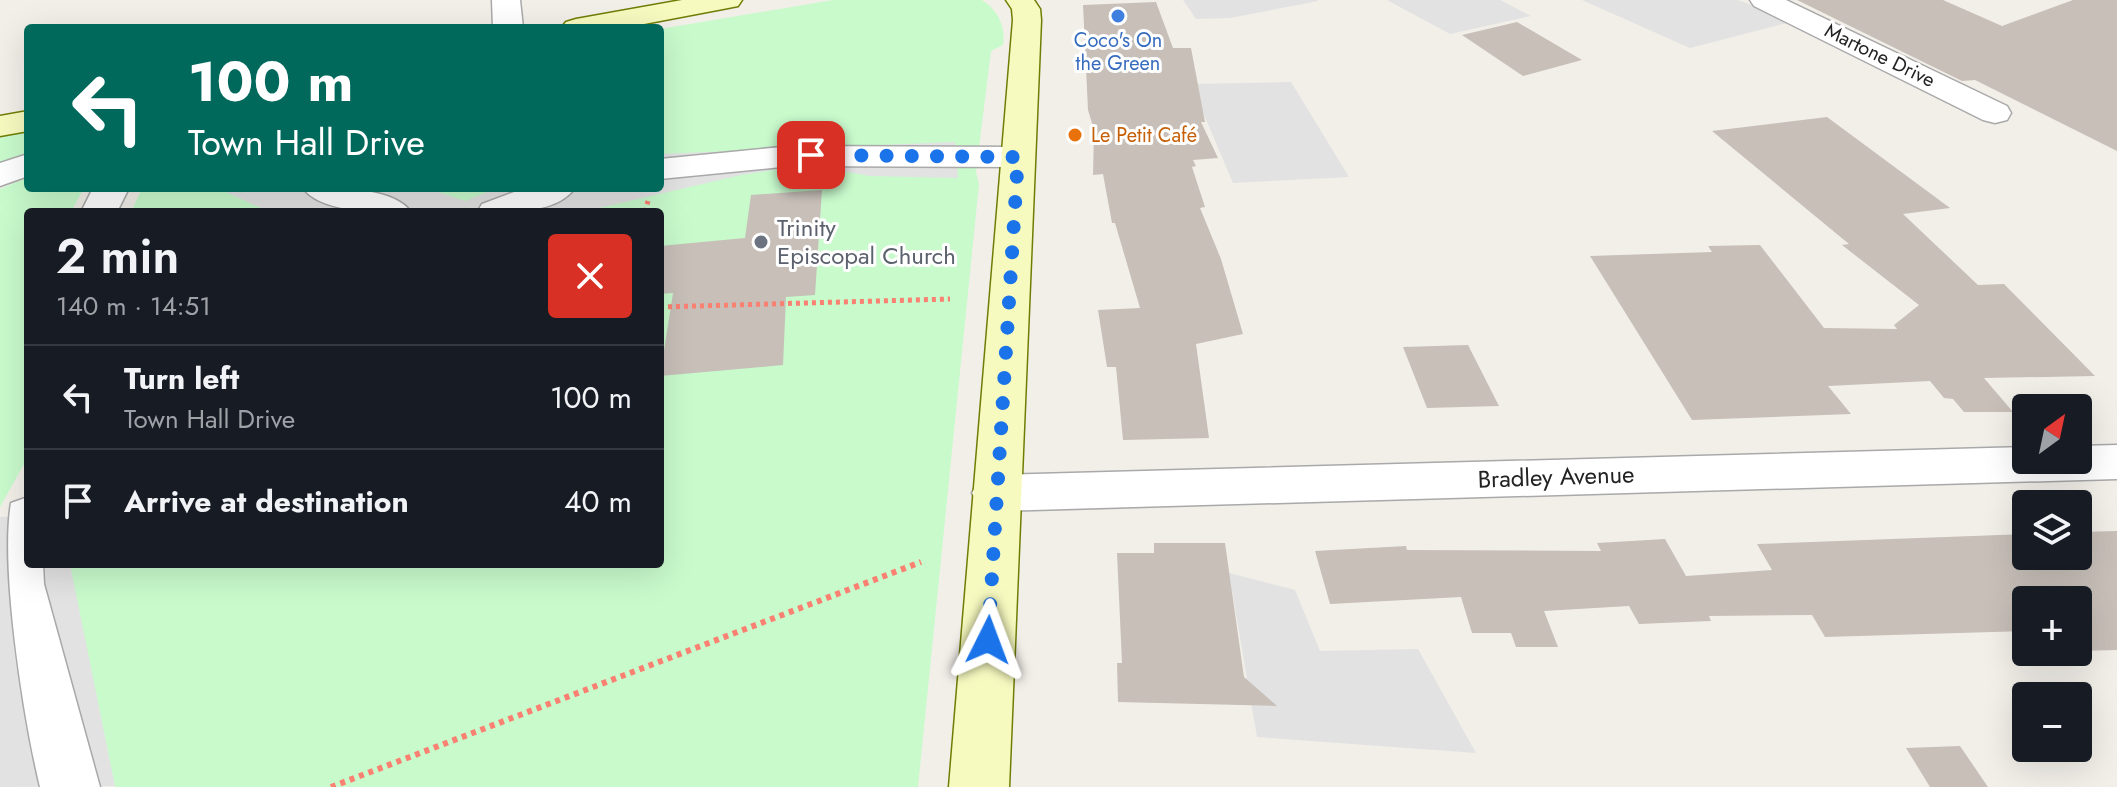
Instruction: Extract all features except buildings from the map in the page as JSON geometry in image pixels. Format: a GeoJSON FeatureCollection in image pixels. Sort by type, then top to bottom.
{"type":"FeatureCollection","features":[{"type":"Feature","properties":{"kind":"street"},"geometry":{"type":"LineString","coordinates":[[506,0],[508,24]]}},
{"type":"Feature","properties":{"kind":"street"},"geometry":{"type":"LineString","coordinates":[[598,24],[728,0]]}},
{"type":"Feature","properties":{"kind":"street"},"geometry":{"type":"LineString","coordinates":[[979,787],[1027,20],[1026,9],[1020,0]]}},
{"type":"Feature","properties":{"kind":"street","name":"Martone Drive"},"geometry":{"type":"LineString","coordinates":[[1764,0],[1995,113]]}},
{"type":"Feature","properties":{"kind":"street"},"geometry":{"type":"LineString","coordinates":[[0,126],[24,122]]}},
{"type":"Feature","properties":{"kind":"street"},"geometry":{"type":"LineString","coordinates":[[664,169],[791,156],[1018,157]]}},
{"type":"Feature","properties":{"kind":"street"},"geometry":{"type":"LineString","coordinates":[[0,175],[24,166]]}},
{"type":"Feature","properties":{"kind":"street"},"geometry":{"type":"LineString","coordinates":[[333,192],[381,208]]}},
{"type":"Feature","properties":{"kind":"street"},"geometry":{"type":"LineString","coordinates":[[505,208],[547,192]]}},
{"type":"Feature","properties":{"kind":"street","name":"Bradley Avenue"},"geometry":{"type":"LineString","coordinates":[[996,493],[2117,462]]}},
{"type":"Feature","properties":{"kind":"street"},"geometry":{"type":"LineString","coordinates":[[24,527],[18,544],[18,584],[70,787]]}},
{"type":"Feature","properties":{"kind":"path"},"geometry":{"type":"LineString","coordinates":[[646,208],[648,201]]}},
{"type":"Feature","properties":{"kind":"path"},"geometry":{"type":"LineString","coordinates":[[664,307],[950,299]]}},
{"type":"Feature","properties":{"kind":"path"},"geometry":{"type":"LineString","coordinates":[[331,787],[921,562]]}},
{"type":"Feature","properties":{"kind":"green space"},"geometry":{"type":"Polygon","coordinates":[[[833,0],[982,0],[1002,25],[1003,45],[991,51],[976,172],[979,184],[918,787],[115,787],[62,568],[664,568],[664,208],[133,208],[140,192],[664,192],[664,28],[833,0]]]}},
{"type":"Feature","properties":{"kind":"green space"},"geometry":{"type":"Polygon","coordinates":[[[24,130],[24,158],[0,167],[0,136],[24,130]]]}},
{"type":"Feature","properties":{"kind":"green space"},"geometry":{"type":"Polygon","coordinates":[[[24,179],[24,192],[82,192],[73,208],[24,208],[24,464],[0,507],[0,189],[24,179]]]}},
{"type":"Feature","properties":{"kind":"shaded area"},"geometry":{"type":"Polygon","coordinates":[[[1183,0],[1318,1],[1230,18],[1196,19],[1183,0]]]}},
{"type":"Feature","properties":{"kind":"shaded area"},"geometry":{"type":"Polygon","coordinates":[[[1387,0],[1500,0],[1531,16],[1450,34],[1387,0]]]}},
{"type":"Feature","properties":{"kind":"shaded area"},"geometry":{"type":"Polygon","coordinates":[[[1582,0],[1738,0],[1795,21],[1690,48],[1582,0]]]}},
{"type":"Feature","properties":{"kind":"shaded area"},"geometry":{"type":"Polygon","coordinates":[[[1291,82],[1349,177],[1233,183],[1191,84],[1291,82]]]}},
{"type":"Feature","properties":{"kind":"shaded area"},"geometry":{"type":"Polygon","coordinates":[[[955,142],[958,178],[870,176],[807,165],[741,175],[599,208],[261,208],[226,192],[438,192],[465,201],[487,192],[664,192],[664,154],[955,142]]]}},
{"type":"Feature","properties":{"kind":"shaded area"},"geometry":{"type":"Polygon","coordinates":[[[24,516],[24,568],[71,568],[115,786],[0,787],[0,517],[24,516]]]}},
{"type":"Feature","properties":{"kind":"shaded area"},"geometry":{"type":"Polygon","coordinates":[[[1229,573],[1295,590],[1320,651],[1418,649],[1476,753],[1257,737],[1229,573]]]}},
{"type":"Feature","properties":{"kind":"place","name":"Coco's On the Green"},"geometry":{"type":"Point","coordinates":[1118,16]}},
{"type":"Feature","properties":{"kind":"place","name":"Le Petit Café"},"geometry":{"type":"Point","coordinates":[1075,135]}},
{"type":"Feature","properties":{"kind":"place","name":"Trinity Episcopal Church"},"geometry":{"type":"Point","coordinates":[761,242]}},
{"type":"Feature","properties":{"kind":"route"},"geometry":{"type":"LineString","coordinates":[[811,155],[1018,157],[988,640]]}}]}
